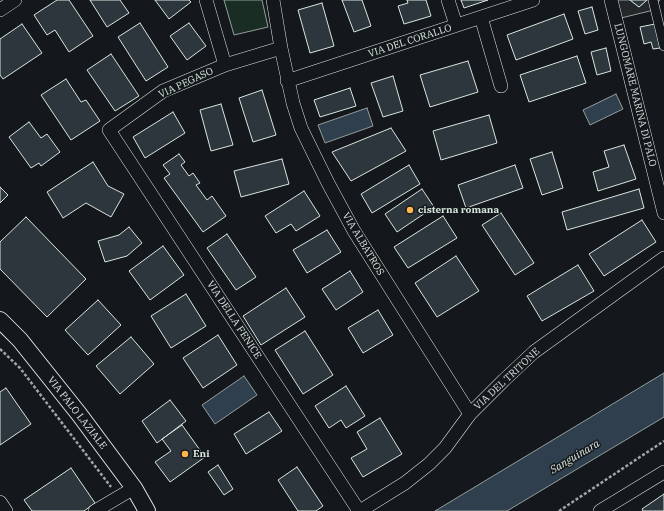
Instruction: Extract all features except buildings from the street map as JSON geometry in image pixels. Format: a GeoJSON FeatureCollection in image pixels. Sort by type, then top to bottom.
{"type":"FeatureCollection","features":[{"type":"Feature","properties":{"kind":"street"},"geometry":{"type":"LineString","coordinates":[[206,0],[225,65]]}},
{"type":"Feature","properties":{"kind":"street","name":"VIA ALBATROS"},"geometry":{"type":"LineString","coordinates":[[273,0],[287,81],[302,128],[339,204],[354,231],[470,414]]}},
{"type":"Feature","properties":{"kind":"street"},"geometry":{"type":"LineString","coordinates":[[448,0],[456,25]]}},
{"type":"Feature","properties":{"kind":"street","name":"VIA DEL CORALLO"},"geometry":{"type":"LineString","coordinates":[[287,81],[533,0]]}},
{"type":"Feature","properties":{"kind":"street","name":"LUNGOMARE MARINA DI PALO"},"geometry":{"type":"LineString","coordinates":[[611,0],[664,213]]}},
{"type":"Feature","properties":{"kind":"street"},"geometry":{"type":"LineString","coordinates":[[653,0],[664,46]]}},
{"type":"Feature","properties":{"kind":"street"},"geometry":{"type":"LineString","coordinates":[[481,17],[501,86]]}},
{"type":"Feature","properties":{"kind":"street","name":"VIA PEGASO"},"geometry":{"type":"LineString","coordinates":[[109,130],[162,92],[225,65],[281,48]]}},
{"type":"Feature","properties":{"kind":"street","name":"VIA DELLA FENICE"},"geometry":{"type":"LineString","coordinates":[[109,130],[360,511]]}},
{"type":"Feature","properties":{"kind":"street","name":"VIA DEL TRITONE"},"geometry":{"type":"LineString","coordinates":[[360,511],[405,483],[429,464],[445,448],[470,414],[534,352],[664,258]]}},
{"type":"Feature","properties":{"kind":"street","name":"VIA PALO LAZIALE"},"geometry":{"type":"LineString","coordinates":[[0,320],[25,346],[79,414],[134,488],[147,511]]}},
{"type":"Feature","properties":{"kind":"street"},"geometry":{"type":"LineString","coordinates":[[600,511],[664,472]]}},
{"type":"Feature","properties":{"kind":"street"},"geometry":{"type":"LineString","coordinates":[[95,511],[118,496],[134,488]]}},
{"type":"Feature","properties":{"kind":"street"},"geometry":{"type":"LineString","coordinates":[[0,502],[6,511]]}},
{"type":"Feature","properties":{"kind":"path"},"geometry":{"type":"LineString","coordinates":[[0,349],[20,368],[118,496]]}},
{"type":"Feature","properties":{"kind":"path"},"geometry":{"type":"LineString","coordinates":[[559,511],[664,441]]}},
{"type":"Feature","properties":{"kind":"green space"},"geometry":{"type":"Polygon","coordinates":[[[224,0],[262,0],[268,27],[234,35],[224,0]]]}},
{"type":"Feature","properties":{"kind":"shaded area"},"geometry":{"type":"Polygon","coordinates":[[[617,0],[630,0],[639,7],[647,0],[660,0],[657,3],[658,9],[621,18],[617,0]]]}},
{"type":"Feature","properties":{"kind":"water"},"geometry":{"type":"Polygon","coordinates":[[[616,94],[623,109],[590,125],[583,110],[616,94]]]}},
{"type":"Feature","properties":{"kind":"water"},"geometry":{"type":"Polygon","coordinates":[[[367,108],[373,126],[325,143],[318,125],[367,108]]]}},
{"type":"Feature","properties":{"kind":"water","name":"Sanguinara"},"geometry":{"type":"Polygon","coordinates":[[[664,373],[664,417],[507,511],[435,511],[664,373]]]}},
{"type":"Feature","properties":{"kind":"water"},"geometry":{"type":"Polygon","coordinates":[[[244,376],[257,395],[215,424],[202,405],[244,376]]]}},
{"type":"Feature","properties":{"kind":"place","name":"cisterna romana"},"geometry":{"type":"Point","coordinates":[410,210]}},
{"type":"Feature","properties":{"kind":"place","name":"Eni"},"geometry":{"type":"Point","coordinates":[185,454]}}]}
